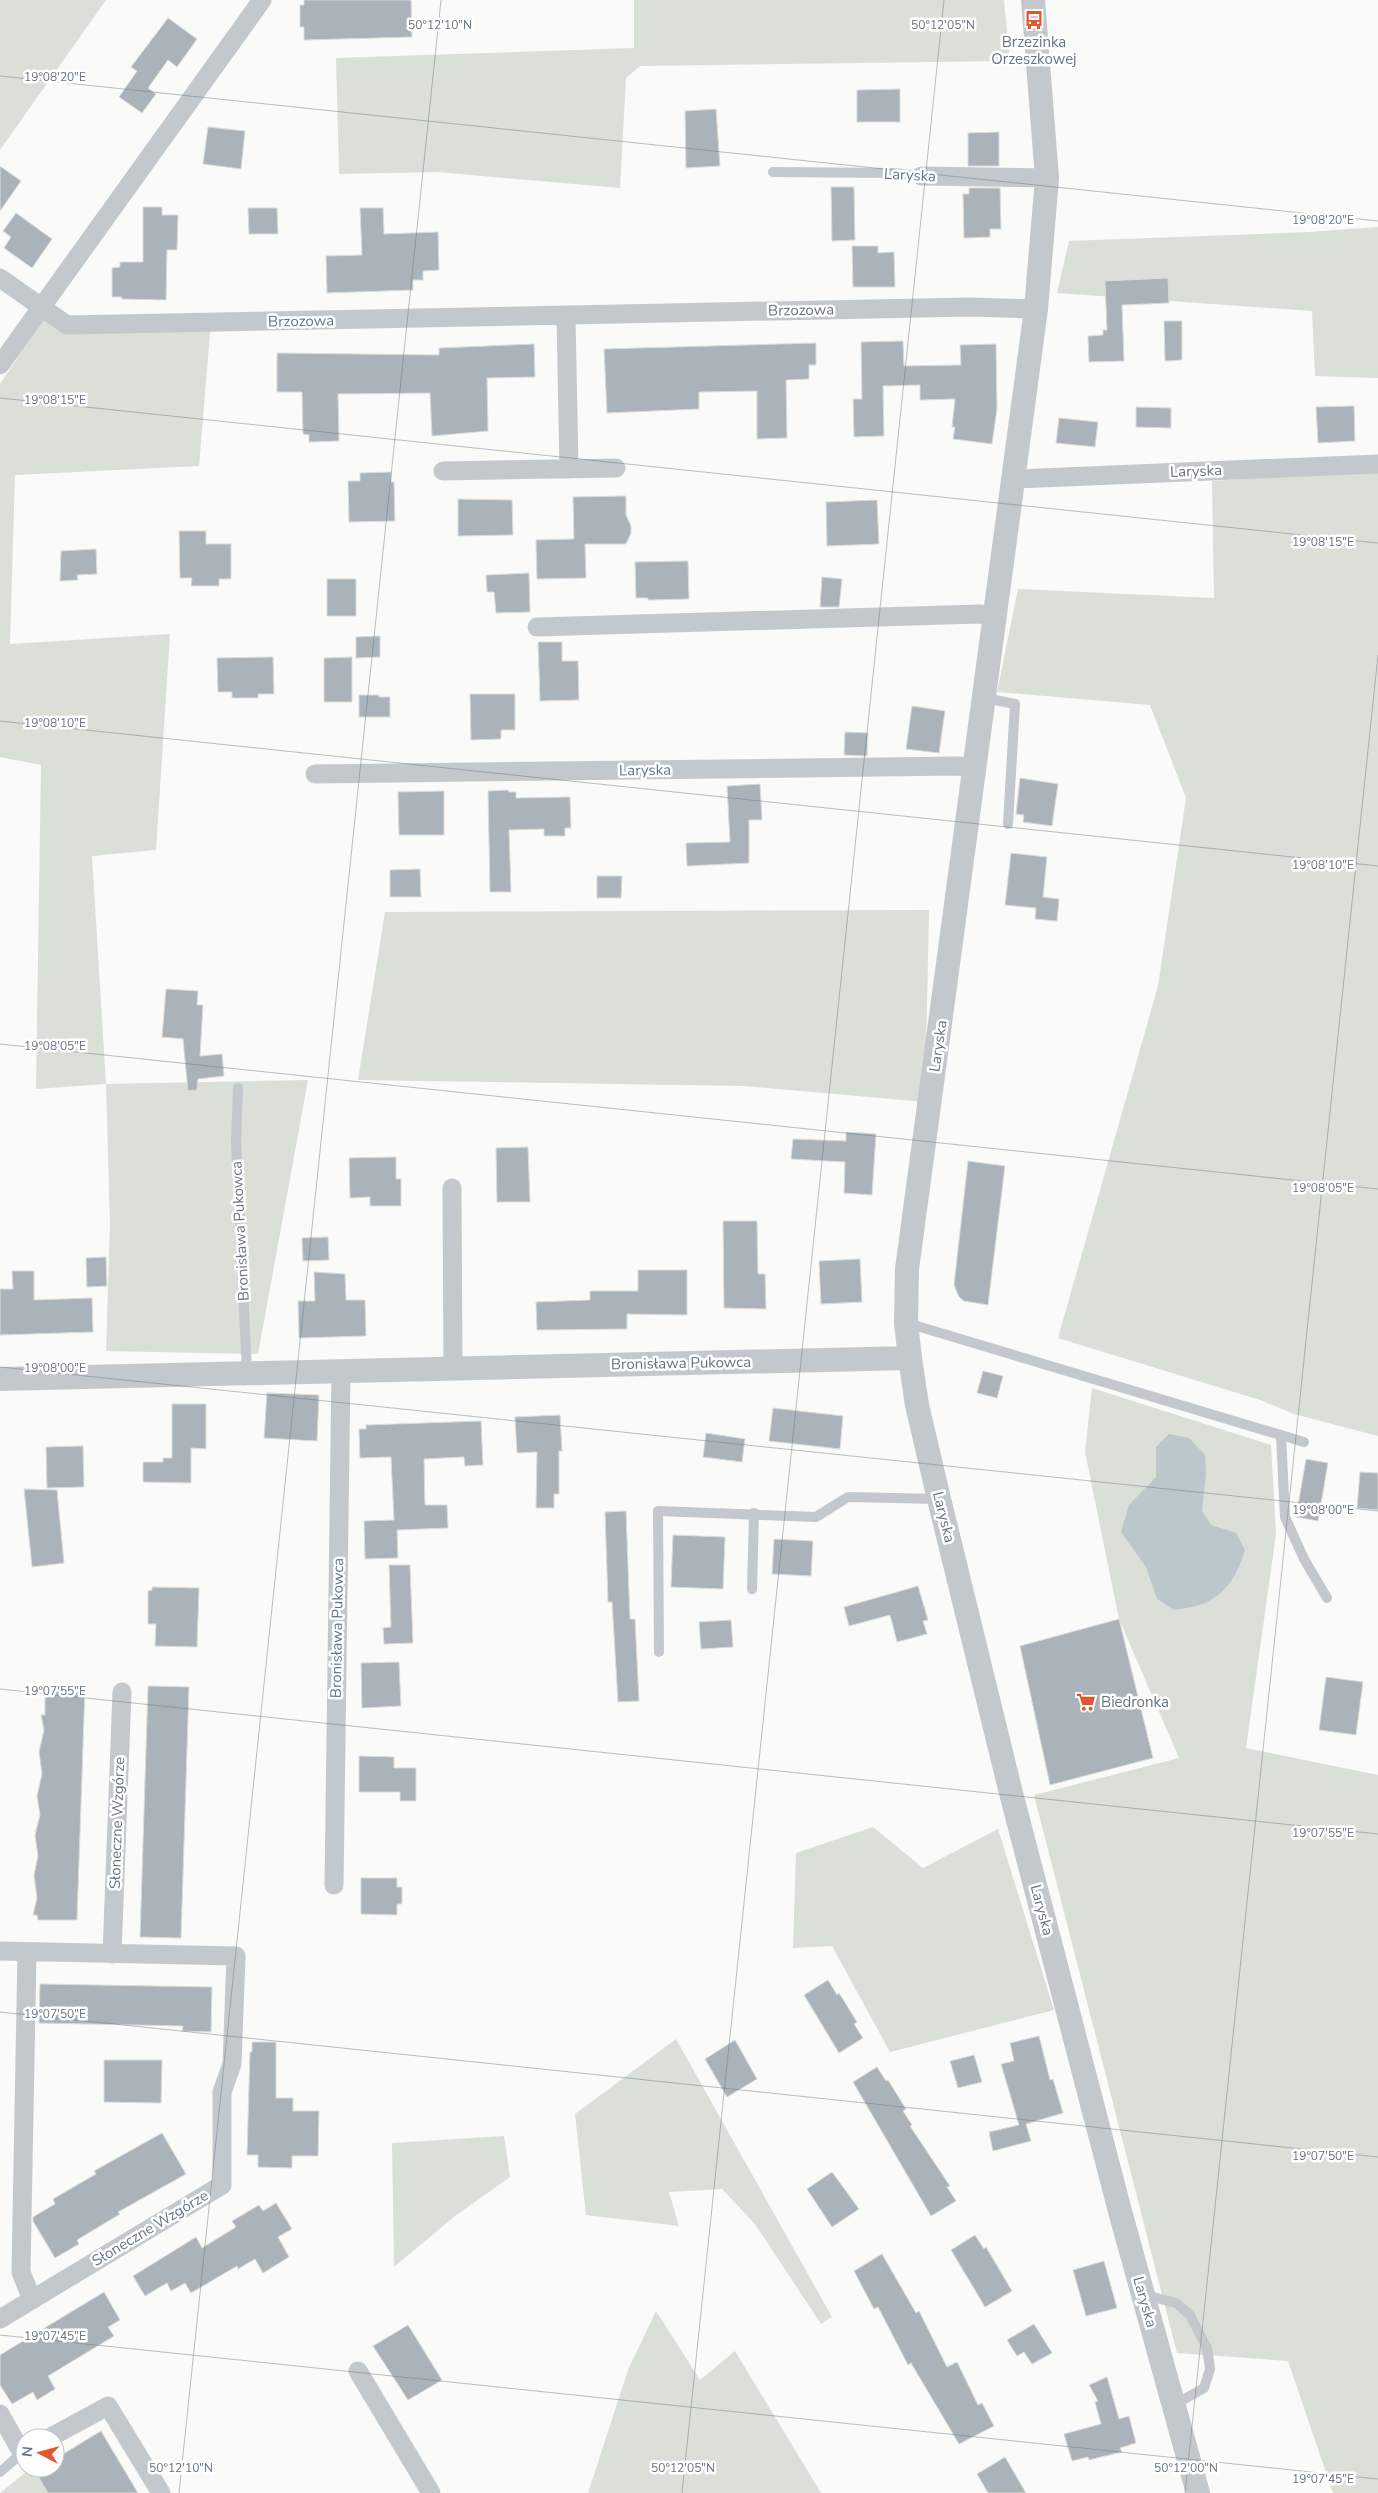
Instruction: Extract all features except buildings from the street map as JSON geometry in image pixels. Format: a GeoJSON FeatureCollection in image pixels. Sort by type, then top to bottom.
{"type":"FeatureCollection","features":[{"type":"Feature","properties":{"kind":"street"},"geometry":{"type":"LineString","coordinates":[[0,365],[262,0]]}},
{"type":"Feature","properties":{"kind":"street","name":"Laryska"},"geometry":{"type":"LineString","coordinates":[[1032,0],[1047,178],[1036,309],[907,1269],[906,1323],[917,1405],[1011,1793],[1143,2295],[1198,2493]]}},
{"type":"Feature","properties":{"kind":"street","name":"Laryska"},"geometry":{"type":"LineString","coordinates":[[921,176],[1047,178]]}},
{"type":"Feature","properties":{"kind":"street","name":"Brzozowa"},"geometry":{"type":"LineString","coordinates":[[0,278],[67,326],[970,307],[1036,309]]}},
{"type":"Feature","properties":{"kind":"street"},"geometry":{"type":"LineString","coordinates":[[566,316],[569,469]]}},
{"type":"Feature","properties":{"kind":"street","name":"Laryska"},"geometry":{"type":"LineString","coordinates":[[1014,479],[1378,464]]}},
{"type":"Feature","properties":{"kind":"street"},"geometry":{"type":"LineString","coordinates":[[443,471],[616,468]]}},
{"type":"Feature","properties":{"kind":"street"},"geometry":{"type":"LineString","coordinates":[[537,626],[979,614],[996,616]]}},
{"type":"Feature","properties":{"kind":"street","name":"Laryska"},"geometry":{"type":"LineString","coordinates":[[315,774],[957,766],[975,768]]}},
{"type":"Feature","properties":{"kind":"street"},"geometry":{"type":"LineString","coordinates":[[452,1188],[453,1368]]}},
{"type":"Feature","properties":{"kind":"street","name":"Bronisława Pukowca"},"geometry":{"type":"LineString","coordinates":[[0,1379],[910,1358]]}},
{"type":"Feature","properties":{"kind":"street","name":"Bronisława Pukowca"},"geometry":{"type":"LineString","coordinates":[[334,1884],[341,1371]]}},
{"type":"Feature","properties":{"kind":"street","name":"Słoneczne Wzgórze"},"geometry":{"type":"LineString","coordinates":[[112,1954],[122,1692]]}},
{"type":"Feature","properties":{"kind":"street","name":"Słoneczne Wzgórze"},"geometry":{"type":"LineString","coordinates":[[0,1951],[236,1956],[232,2064],[222,2092],[222,2185],[0,2319]]}},
{"type":"Feature","properties":{"kind":"street"},"geometry":{"type":"LineString","coordinates":[[27,1952],[21,2272],[32,2300]]}},
{"type":"Feature","properties":{"kind":"street"},"geometry":{"type":"LineString","coordinates":[[358,2371],[431,2493]]}},
{"type":"Feature","properties":{"kind":"street"},"geometry":{"type":"LineString","coordinates":[[65,2429],[108,2406],[161,2493]]}},
{"type":"Feature","properties":{"kind":"street"},"geometry":{"type":"LineString","coordinates":[[0,2414],[15,2439]]}},
{"type":"Feature","properties":{"kind":"lane","name":"Laryska"},"geometry":{"type":"LineString","coordinates":[[773,172],[894,173],[921,176]]}},
{"type":"Feature","properties":{"kind":"lane"},"geometry":{"type":"LineString","coordinates":[[985,698],[1014,704],[1008,824]]}},
{"type":"Feature","properties":{"kind":"lane","name":"Bronisława Pukowca"},"geometry":{"type":"LineString","coordinates":[[238,1088],[236,1142],[247,1373]]}},
{"type":"Feature","properties":{"kind":"lane"},"geometry":{"type":"LineString","coordinates":[[906,1323],[1304,1442]]}},
{"type":"Feature","properties":{"kind":"lane"},"geometry":{"type":"LineString","coordinates":[[1281,1435],[1284,1517],[1304,1559],[1327,1598]]}},
{"type":"Feature","properties":{"kind":"lane"},"geometry":{"type":"LineString","coordinates":[[658,1652],[658,1511],[754,1513],[816,1517],[848,1497],[939,1500]]}},
{"type":"Feature","properties":{"kind":"lane"},"geometry":{"type":"LineString","coordinates":[[752,1589],[754,1513]]}},
{"type":"Feature","properties":{"kind":"lane"},"geometry":{"type":"LineString","coordinates":[[1143,2295],[1176,2303],[1190,2315],[1207,2348],[1210,2369],[1204,2388],[1174,2405]]}},
{"type":"Feature","properties":{"kind":"lane"},"geometry":{"type":"LineString","coordinates":[[0,2472],[15,2459]]}},
{"type":"Feature","properties":{"kind":"shaded area"},"geometry":{"type":"Polygon","coordinates":[[[0,0],[106,0],[0,150],[0,0]]]}},
{"type":"Feature","properties":{"kind":"shaded area"},"geometry":{"type":"Polygon","coordinates":[[[634,0],[1004,0],[1010,61],[640,66],[626,78],[620,188],[437,172],[339,174],[336,58],[634,48],[634,0]]]}},
{"type":"Feature","properties":{"kind":"shaded area"},"geometry":{"type":"Polygon","coordinates":[[[1378,227],[1378,378],[1315,376],[1312,311],[1057,293],[1069,241],[1309,232],[1378,227]]]}},
{"type":"Feature","properties":{"kind":"shaded area"},"geometry":{"type":"Polygon","coordinates":[[[44,318],[211,321],[199,466],[15,475],[10,644],[170,634],[156,850],[92,856],[106,1084],[36,1089],[41,765],[0,757],[0,384],[44,318]]]}},
{"type":"Feature","properties":{"kind":"shaded area"},"geometry":{"type":"Polygon","coordinates":[[[1378,471],[1378,1436],[1294,1414],[1260,1400],[1058,1338],[1158,986],[1186,798],[1150,705],[997,692],[1018,589],[1214,598],[1212,481],[1378,471]]]}},
{"type":"Feature","properties":{"kind":"shaded area"},"geometry":{"type":"Polygon","coordinates":[[[929,910],[925,1102],[745,1086],[358,1080],[385,912],[929,910]]]}},
{"type":"Feature","properties":{"kind":"shaded area"},"geometry":{"type":"Polygon","coordinates":[[[308,1080],[258,1354],[106,1351],[110,1223],[106,1084],[308,1080]]]}},
{"type":"Feature","properties":{"kind":"shaded area"},"geometry":{"type":"Polygon","coordinates":[[[1092,1388],[1271,1445],[1276,1534],[1246,1748],[1378,1775],[1378,2493],[1333,2493],[1288,2361],[1177,2353],[1034,1795],[1179,1758],[1119,1619],[1085,1452],[1092,1388]]]}},
{"type":"Feature","properties":{"kind":"shaded area"},"geometry":{"type":"Polygon","coordinates":[[[1169,1434],[1189,1438],[1205,1455],[1206,1474],[1202,1511],[1211,1525],[1236,1533],[1245,1550],[1235,1575],[1220,1593],[1211,1600],[1201,1604],[1174,1610],[1157,1599],[1146,1567],[1121,1532],[1129,1505],[1156,1477],[1156,1447],[1169,1434]]]}},
{"type":"Feature","properties":{"kind":"shaded area"},"geometry":{"type":"Polygon","coordinates":[[[873,1827],[923,1868],[998,1829],[1054,2010],[890,2052],[832,1946],[793,1948],[796,1853],[873,1827]]]}},
{"type":"Feature","properties":{"kind":"shaded area"},"geometry":{"type":"Polygon","coordinates":[[[676,2039],[832,2317],[821,2324],[755,2224],[722,2189],[669,2192],[679,2226],[586,2215],[575,2114],[676,2039]]]}},
{"type":"Feature","properties":{"kind":"shaded area"},"geometry":{"type":"Polygon","coordinates":[[[504,2136],[510,2177],[455,2216],[394,2267],[392,2143],[504,2136]]]}},
{"type":"Feature","properties":{"kind":"shaded area"},"geometry":{"type":"Polygon","coordinates":[[[656,2311],[700,2380],[735,2351],[821,2493],[588,2493],[628,2370],[656,2311]]]}},
{"type":"Feature","properties":{"kind":"shaded area"},"geometry":{"type":"Polygon","coordinates":[[[19,2478],[41,2478],[50,2493],[0,2493],[19,2478]]]}},
{"type":"Feature","properties":{"kind":"place","name":"Brzezinka Orzeszkowej"},"geometry":{"type":"Point","coordinates":[1034,20]}},
{"type":"Feature","properties":{"kind":"place","name":"Biedronka"},"geometry":{"type":"Point","coordinates":[1086,1702]}}]}
